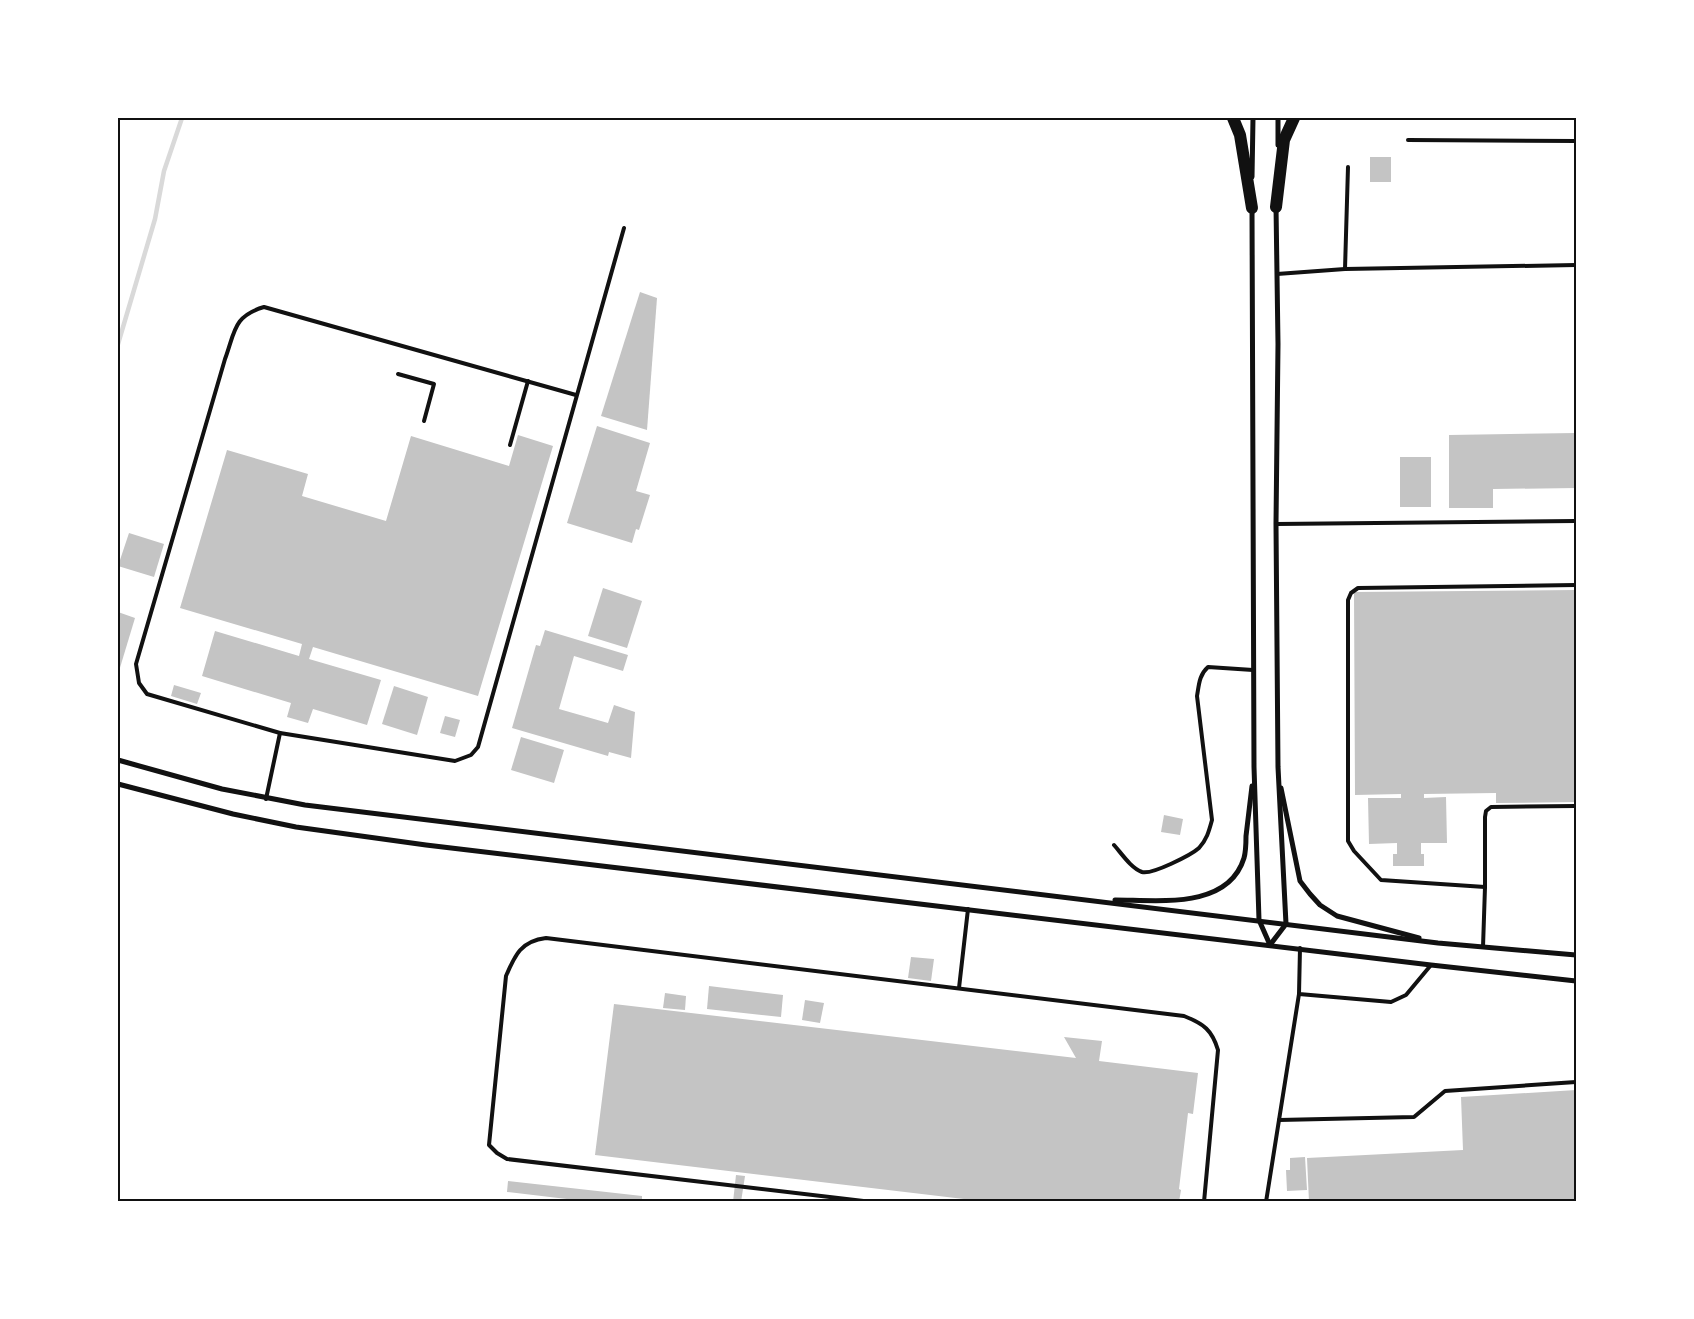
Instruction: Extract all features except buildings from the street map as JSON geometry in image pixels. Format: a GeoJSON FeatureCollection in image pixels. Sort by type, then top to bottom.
{"type":"FeatureCollection","features":[{"type":"Feature","properties":{"kind":"main road"},"geometry":{"type":"LineString","coordinates":[[1233,118],[1240,135],[1252,208]]}},
{"type":"Feature","properties":{"kind":"main road"},"geometry":{"type":"LineString","coordinates":[[1276,207],[1284,140],[1294,118]]}},
{"type":"Feature","properties":{"kind":"street"},"geometry":{"type":"LineString","coordinates":[[1253,118],[1254,767],[1259,920],[1270,945]]}},
{"type":"Feature","properties":{"kind":"street"},"geometry":{"type":"LineString","coordinates":[[1270,945],[1286,924],[1278,767],[1276,207],[1278,118]]}},
{"type":"Feature","properties":{"kind":"street"},"geometry":{"type":"LineString","coordinates":[[118,760],[222,789],[305,806],[1095,900],[1438,943],[1576,955]]}},
{"type":"Feature","properties":{"kind":"street"},"geometry":{"type":"LineString","coordinates":[[1095,900],[1187,899],[1208,895],[1224,887],[1236,873],[1244,858],[1254,767]]}},
{"type":"Feature","properties":{"kind":"street"},"geometry":{"type":"LineString","coordinates":[[1278,767],[1300,881],[1310,894],[1320,905],[1337,916],[1438,943]]}},
{"type":"Feature","properties":{"kind":"street"},"geometry":{"type":"LineString","coordinates":[[118,784],[233,814],[296,827],[426,845],[1431,965],[1576,980]]}},
{"type":"Feature","properties":{"kind":"lane"},"geometry":{"type":"LineString","coordinates":[[1408,140],[1576,141]]}},
{"type":"Feature","properties":{"kind":"lane"},"geometry":{"type":"LineString","coordinates":[[1345,269],[1348,167]]}},
{"type":"Feature","properties":{"kind":"lane"},"geometry":{"type":"LineString","coordinates":[[576,395],[264,307],[251,311],[238,321],[225,359],[136,664],[139,683],[147,694],[280,733],[455,761],[471,755],[478,747],[624,228]]}},
{"type":"Feature","properties":{"kind":"lane"},"geometry":{"type":"LineString","coordinates":[[1277,274],[1345,269],[1576,265]]}},
{"type":"Feature","properties":{"kind":"lane"},"geometry":{"type":"LineString","coordinates":[[398,374],[434,384],[424,421]]}},
{"type":"Feature","properties":{"kind":"lane"},"geometry":{"type":"LineString","coordinates":[[510,445],[528,381]]}},
{"type":"Feature","properties":{"kind":"lane"},"geometry":{"type":"LineString","coordinates":[[1276,524],[1576,521]]}},
{"type":"Feature","properties":{"kind":"lane"},"geometry":{"type":"LineString","coordinates":[[1485,887],[1380,880],[1354,851],[1348,840],[1348,600],[1351,593],[1358,588],[1576,585]]}},
{"type":"Feature","properties":{"kind":"lane"},"geometry":{"type":"LineString","coordinates":[[1114,845],[1136,868],[1144,872],[1156,871],[1197,849],[1207,837],[1212,820],[1197,696],[1199,680],[1202,672],[1208,668],[1253,670]]}},
{"type":"Feature","properties":{"kind":"lane"},"geometry":{"type":"LineString","coordinates":[[266,799],[280,733]]}},
{"type":"Feature","properties":{"kind":"lane"},"geometry":{"type":"LineString","coordinates":[[1484,947],[1484,818],[1486,811],[1491,806],[1576,806]]}},
{"type":"Feature","properties":{"kind":"lane"},"geometry":{"type":"LineString","coordinates":[[959,988],[968,909]]}},
{"type":"Feature","properties":{"kind":"lane"},"geometry":{"type":"LineString","coordinates":[[872,1202],[507,1160],[489,1145],[506,976],[514,956],[537,939],[546,938],[1184,1016],[1200,1022],[1214,1036],[1218,1050],[1204,1202]]}},
{"type":"Feature","properties":{"kind":"lane"},"geometry":{"type":"LineString","coordinates":[[1266,1202],[1299,994],[1300,948]]}},
{"type":"Feature","properties":{"kind":"lane"},"geometry":{"type":"LineString","coordinates":[[1299,994],[1391,1002],[1406,995],[1431,965]]}},
{"type":"Feature","properties":{"kind":"lane"},"geometry":{"type":"LineString","coordinates":[[1279,1120],[1414,1117],[1445,1090],[1576,1082]]}},
{"type":"Feature","properties":{"kind":"waterway"},"geometry":{"type":"LineString","coordinates":[[118,344],[155,219],[164,171],[182,118]]}}]}
